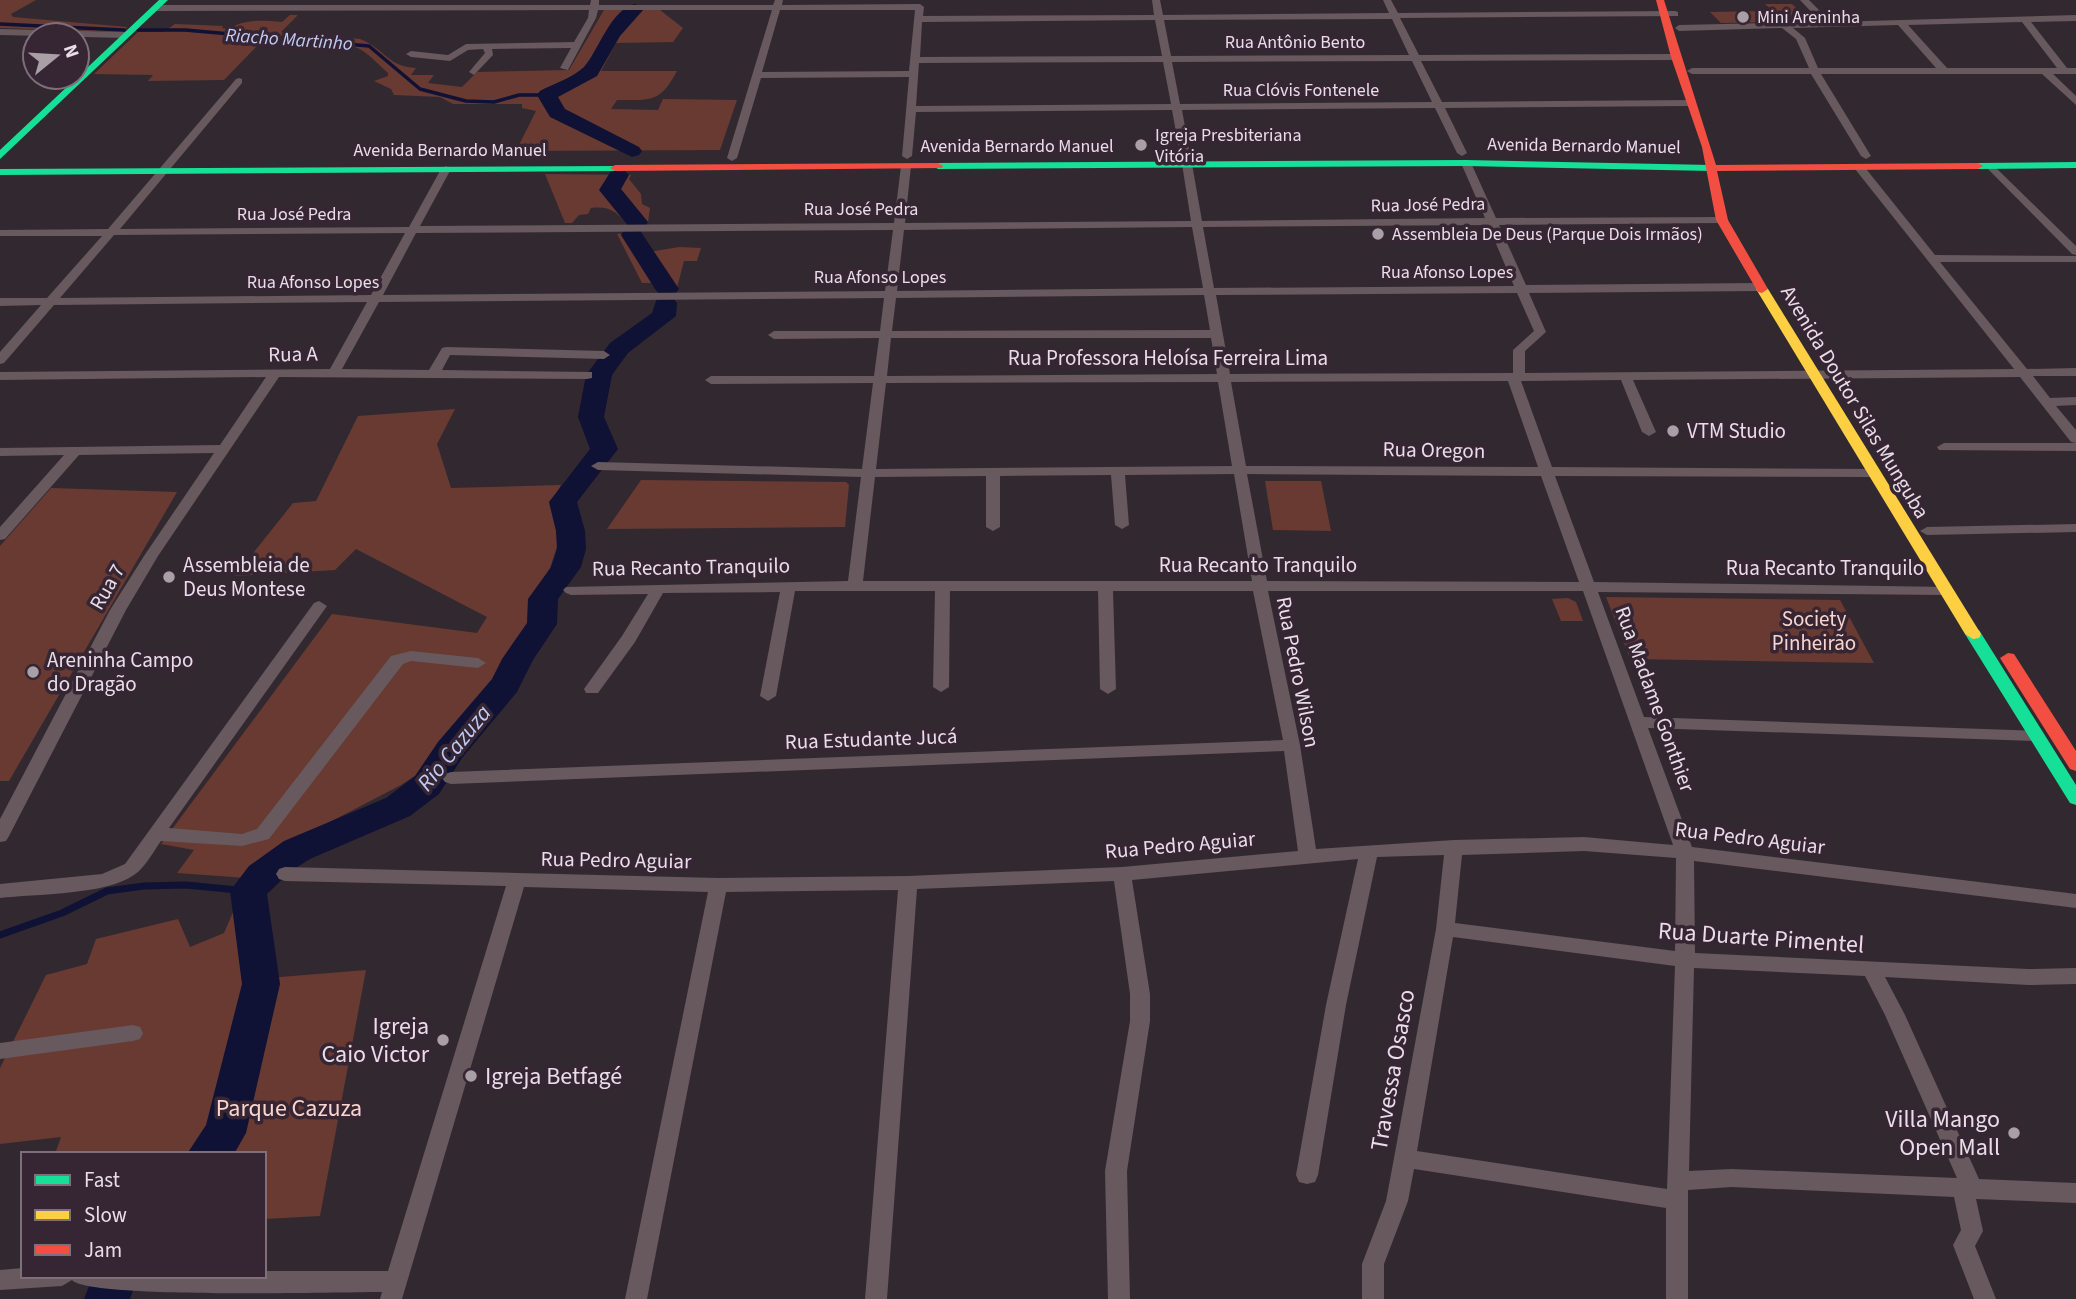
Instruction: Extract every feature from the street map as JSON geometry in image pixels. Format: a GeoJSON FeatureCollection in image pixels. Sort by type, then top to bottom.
{"type":"FeatureCollection","features":[{"type":"Feature","properties":{"kind":"main road"},"geometry":{"type":"LineString","coordinates":[[0,159],[126,34],[160,4]]}},
{"type":"Feature","properties":{"kind":"main road","name":"Avenida Doutor Silas Munguba"},"geometry":{"type":"LineString","coordinates":[[1670,11],[1675,57],[1691,103],[1724,179],[1742,232],[1875,473],[2076,799]]}},
{"type":"Feature","properties":{"kind":"main road","name":"Avenida Doutor Silas Munguba"},"geometry":{"type":"LineString","coordinates":[[1670,11],[1692,71],[1716,162],[1722,220],[1760,287],[1927,531],[2076,765]]}},
{"type":"Feature","properties":{"kind":"main road","name":"Avenida Bernardo Manuel"},"geometry":{"type":"LineString","coordinates":[[271,165],[446,169],[860,161],[1464,158],[1716,162],[2076,155]]}},
{"type":"Feature","properties":{"kind":"main road","name":"Avenida Bernardo Manuel"},"geometry":{"type":"LineString","coordinates":[[0,172],[168,166],[732,158],[811,162]]}},
{"type":"Feature","properties":{"kind":"main road","name":"Avenida Bernardo Manuel"},"geometry":{"type":"LineString","coordinates":[[0,159],[168,166]]}},
{"type":"Feature","properties":{"kind":"main road","name":"Avenida Bernardo Manuel"},"geometry":{"type":"LineString","coordinates":[[1862,161],[1991,166],[2076,165]]}},
{"type":"Feature","properties":{"kind":"street","name":"Rua Pedro Wilson"},"geometry":{"type":"LineString","coordinates":[[1156,0],[1210,292],[1260,587],[1293,745],[1308,856]]}},
{"type":"Feature","properties":{"kind":"street"},"geometry":{"type":"LineString","coordinates":[[1387,0],[1464,158],[1540,332],[1519,350],[1516,378]]}},
{"type":"Feature","properties":{"kind":"street"},"geometry":{"type":"LineString","coordinates":[[1804,0],[1828,24]]}},
{"type":"Feature","properties":{"kind":"street"},"geometry":{"type":"LineString","coordinates":[[160,4],[920,3],[907,161],[855,586]]}},
{"type":"Feature","properties":{"kind":"street"},"geometry":{"type":"LineString","coordinates":[[565,68],[592,18],[595,4]]}},
{"type":"Feature","properties":{"kind":"street"},"geometry":{"type":"LineString","coordinates":[[732,158],[777,4]]}},
{"type":"Feature","properties":{"kind":"street"},"geometry":{"type":"LineString","coordinates":[[919,19],[1670,11],[1784,25],[2076,18]]}},
{"type":"Feature","properties":{"kind":"street"},"geometry":{"type":"LineString","coordinates":[[2024,18],[2064,71]]}},
{"type":"Feature","properties":{"kind":"street"},"geometry":{"type":"LineString","coordinates":[[1901,23],[1945,72]]}},
{"type":"Feature","properties":{"kind":"street"},"geometry":{"type":"LineString","coordinates":[[1784,25],[1800,38],[1862,161],[1932,258],[2076,439]]}},
{"type":"Feature","properties":{"kind":"street"},"geometry":{"type":"LineString","coordinates":[[0,32],[126,34]]}},
{"type":"Feature","properties":{"kind":"street"},"geometry":{"type":"LineString","coordinates":[[411,54],[450,58],[464,48],[576,45]]}},
{"type":"Feature","properties":{"kind":"street"},"geometry":{"type":"LineString","coordinates":[[474,72],[490,53],[487,48]]}},
{"type":"Feature","properties":{"kind":"street","name":"Rua Antônio Bento"},"geometry":{"type":"LineString","coordinates":[[916,60],[1675,57]]}},
{"type":"Feature","properties":{"kind":"street"},"geometry":{"type":"LineString","coordinates":[[1692,71],[2076,71]]}},
{"type":"Feature","properties":{"kind":"street"},"geometry":{"type":"LineString","coordinates":[[2045,71],[2076,102]]}},
{"type":"Feature","properties":{"kind":"street"},"geometry":{"type":"LineString","coordinates":[[758,75],[914,74]]}},
{"type":"Feature","properties":{"kind":"street"},"geometry":{"type":"LineString","coordinates":[[0,360],[239,81]]}},
{"type":"Feature","properties":{"kind":"street","name":"Rua Clóvis Fontenele"},"geometry":{"type":"LineString","coordinates":[[912,108],[1691,103]]}},
{"type":"Feature","properties":{"kind":"street"},"geometry":{"type":"LineString","coordinates":[[1991,166],[2076,252]]}},
{"type":"Feature","properties":{"kind":"street"},"geometry":{"type":"LineString","coordinates":[[334,373],[446,169]]}},
{"type":"Feature","properties":{"kind":"street","name":"Rua José Pedra"},"geometry":{"type":"LineString","coordinates":[[0,233],[1722,220]]}},
{"type":"Feature","properties":{"kind":"street"},"geometry":{"type":"LineString","coordinates":[[1932,258],[2076,259]]}},
{"type":"Feature","properties":{"kind":"street","name":"Rua Afonso Lopes"},"geometry":{"type":"LineString","coordinates":[[0,302],[1760,287]]}},
{"type":"Feature","properties":{"kind":"street"},"geometry":{"type":"LineString","coordinates":[[775,335],[1216,334]]}},
{"type":"Feature","properties":{"kind":"street"},"geometry":{"type":"LineString","coordinates":[[433,374],[446,351],[604,355]]}},
{"type":"Feature","properties":{"kind":"street","name":"Rua Professora Heloísa Ferreira Lima"},"geometry":{"type":"LineString","coordinates":[[711,380],[1516,378],[2076,372]]}},
{"type":"Feature","properties":{"kind":"street","name":"Rua A"},"geometry":{"type":"LineString","coordinates":[[0,376],[334,373],[587,375]]}},
{"type":"Feature","properties":{"kind":"street","name":"Rua 7"},"geometry":{"type":"LineString","coordinates":[[1,830],[118,610],[275,374]]}},
{"type":"Feature","properties":{"kind":"street"},"geometry":{"type":"LineString","coordinates":[[1626,376],[1649,432]]}},
{"type":"Feature","properties":{"kind":"street","name":"Rua Madame Gonthier"},"geometry":{"type":"LineString","coordinates":[[1516,378],[1547,473],[1685,853],[1677,1299]]}},
{"type":"Feature","properties":{"kind":"street"},"geometry":{"type":"LineString","coordinates":[[2045,402],[2076,401]]}},
{"type":"Feature","properties":{"kind":"street"},"geometry":{"type":"LineString","coordinates":[[1944,447],[2076,447]]}},
{"type":"Feature","properties":{"kind":"street"},"geometry":{"type":"LineString","coordinates":[[0,452],[223,449]]}},
{"type":"Feature","properties":{"kind":"street"},"geometry":{"type":"LineString","coordinates":[[0,536],[75,451]]}},
{"type":"Feature","properties":{"kind":"street","name":"Rua Oregon"},"geometry":{"type":"LineString","coordinates":[[598,466],[870,473],[1241,470],[1875,473]]}},
{"type":"Feature","properties":{"kind":"street"},"geometry":{"type":"LineString","coordinates":[[1118,470],[1122,525]]}},
{"type":"Feature","properties":{"kind":"street"},"geometry":{"type":"LineString","coordinates":[[993,472],[993,527]]}},
{"type":"Feature","properties":{"kind":"street"},"geometry":{"type":"LineString","coordinates":[[1927,531],[2076,528]]}},
{"type":"Feature","properties":{"kind":"street"},"geometry":{"type":"LineString","coordinates":[[941,687],[943,586]]}},
{"type":"Feature","properties":{"kind":"street"},"geometry":{"type":"LineString","coordinates":[[1105,586],[1108,689]]}},
{"type":"Feature","properties":{"kind":"street","name":"Rua Recanto Tranquilo"},"geometry":{"type":"LineString","coordinates":[[571,590],[1105,586],[1945,590]]}},
{"type":"Feature","properties":{"kind":"street"},"geometry":{"type":"LineString","coordinates":[[768,696],[788,587]]}},
{"type":"Feature","properties":{"kind":"street"},"geometry":{"type":"LineString","coordinates":[[592,688],[629,638],[658,589]]}},
{"type":"Feature","properties":{"kind":"street"},"geometry":{"type":"LineString","coordinates":[[0,891],[102,881],[131,869],[319,606]]}},
{"type":"Feature","properties":{"kind":"street"},"geometry":{"type":"LineString","coordinates":[[157,834],[242,840],[263,834],[397,660],[411,656],[478,663]]}},
{"type":"Feature","properties":{"kind":"street"},"geometry":{"type":"LineString","coordinates":[[1639,722],[2036,735]]}},
{"type":"Feature","properties":{"kind":"street"},"geometry":{"type":"LineString","coordinates":[[2056,733],[2076,733]]}},
{"type":"Feature","properties":{"kind":"street","name":"Rua Estudante Jucá"},"geometry":{"type":"LineString","coordinates":[[451,778],[1293,745]]}},
{"type":"Feature","properties":{"kind":"street","name":"Rua Pedro Aguiar"},"geometry":{"type":"LineString","coordinates":[[285,874],[718,885],[908,883],[1122,874],[1368,851],[1612,845],[2076,901]]}},
{"type":"Feature","properties":{"kind":"street","name":"Travessa Osasco"},"geometry":{"type":"LineString","coordinates":[[1373,1299],[1373,1264],[1397,1201],[1405,1158],[1445,929],[1454,847]]}},
{"type":"Feature","properties":{"kind":"street"},"geometry":{"type":"LineString","coordinates":[[1307,1175],[1336,1005],[1368,851]]}},
{"type":"Feature","properties":{"kind":"street"},"geometry":{"type":"LineString","coordinates":[[1119,1299],[1116,1171],[1137,1044],[1140,1007],[1122,874]]}},
{"type":"Feature","properties":{"kind":"street"},"geometry":{"type":"LineString","coordinates":[[100,1278],[139,1282],[393,1290],[517,881]]}},
{"type":"Feature","properties":{"kind":"street"},"geometry":{"type":"LineString","coordinates":[[876,1299],[908,883]]}},
{"type":"Feature","properties":{"kind":"street"},"geometry":{"type":"LineString","coordinates":[[636,1299],[718,885]]}},
{"type":"Feature","properties":{"kind":"street","name":"Rua Duarte Pimentel"},"geometry":{"type":"LineString","coordinates":[[1445,929],[1685,960],[2028,977],[2076,976]]}},
{"type":"Feature","properties":{"kind":"street"},"geometry":{"type":"LineString","coordinates":[[1871,969],[1895,1015],[1968,1190],[1972,1231],[1964,1245],[1985,1299]]}},
{"type":"Feature","properties":{"kind":"street"},"geometry":{"type":"LineString","coordinates":[[0,1051],[133,1034]]}},
{"type":"Feature","properties":{"kind":"street"},"geometry":{"type":"LineString","coordinates":[[1405,1158],[1678,1191],[1732,1178],[2076,1193]]}},
{"type":"Feature","properties":{"kind":"street"},"geometry":{"type":"LineString","coordinates":[[0,1280],[31,1278]]}},
{"type":"Feature","properties":{"kind":"green space"},"geometry":{"type":"Polygon","coordinates":[[[0,0],[36,0],[11,14],[13,17],[59,21],[21,21],[21,29],[0,28],[0,0]]]}},
{"type":"Feature","properties":{"kind":"green space"},"geometry":{"type":"Polygon","coordinates":[[[1765,4],[1792,4],[1811,21],[1783,21],[1765,4]]]}},
{"type":"Feature","properties":{"kind":"green space"},"geometry":{"type":"Polygon","coordinates":[[[604,10],[660,10],[683,28],[673,42],[616,43],[601,71],[677,71],[660,94],[646,99],[617,100],[611,109],[658,110],[663,99],[737,100],[720,150],[516,151],[536,111],[522,108],[522,104],[453,104],[440,97],[394,95],[391,89],[374,81],[388,76],[388,73],[363,51],[327,42],[258,45],[224,80],[148,81],[153,75],[94,74],[138,32],[163,32],[175,24],[223,26],[222,28],[229,29],[247,22],[282,22],[290,15],[298,15],[281,32],[360,39],[392,61],[416,68],[411,75],[434,75],[428,83],[462,87],[477,72],[569,70],[604,10]]]}},
{"type":"Feature","properties":{"kind":"green space","name":"Mini Areninha"},"geometry":{"type":"Polygon","coordinates":[[[1765,11],[1777,22],[1721,23],[1710,12],[1765,11]]]}},
{"type":"Feature","properties":{"kind":"green space"},"geometry":{"type":"Polygon","coordinates":[[[91,24],[127,27],[122,32],[91,31],[91,24]]]}},
{"type":"Feature","properties":{"kind":"green space"},"geometry":{"type":"Polygon","coordinates":[[[545,174],[631,175],[629,179],[641,194],[642,204],[650,208],[648,222],[625,222],[618,214],[606,208],[591,208],[588,214],[579,215],[572,223],[565,223],[545,174]]]}},
{"type":"Feature","properties":{"kind":"green space"},"geometry":{"type":"Polygon","coordinates":[[[638,233],[649,252],[679,247],[701,248],[697,261],[684,261],[677,288],[656,289],[655,283],[642,283],[617,234],[638,233]]]}},
{"type":"Feature","properties":{"kind":"green space"},"geometry":{"type":"Polygon","coordinates":[[[455,409],[437,444],[451,488],[561,485],[552,502],[559,525],[558,543],[537,610],[485,698],[430,766],[401,785],[299,838],[247,878],[177,873],[194,850],[161,844],[332,614],[477,633],[487,617],[356,549],[335,570],[235,576],[293,503],[316,501],[358,416],[455,409]]]}},
{"type":"Feature","properties":{"kind":"green space"},"geometry":{"type":"Polygon","coordinates":[[[641,480],[846,482],[849,485],[845,527],[607,529],[641,480]]]}},
{"type":"Feature","properties":{"kind":"green space"},"geometry":{"type":"Polygon","coordinates":[[[1265,481],[1321,481],[1331,531],[1273,530],[1265,481]]]}},
{"type":"Feature","properties":{"kind":"green space"},"geometry":{"type":"Polygon","coordinates":[[[51,488],[177,492],[9,781],[0,781],[0,546],[51,488]]]}},
{"type":"Feature","properties":{"kind":"green space","name":"Society Pinheirão"},"geometry":{"type":"Polygon","coordinates":[[[1606,597],[1840,600],[1874,663],[1630,659],[1606,597]]]}},
{"type":"Feature","properties":{"kind":"green space"},"geometry":{"type":"Polygon","coordinates":[[[1568,598],[1576,602],[1583,621],[1561,621],[1552,599],[1568,598]]]}},
{"type":"Feature","properties":{"kind":"green space"},"geometry":{"type":"Polygon","coordinates":[[[237,903],[246,1004],[220,1115],[198,1152],[56,1152],[61,1137],[0,1144],[0,1068],[46,975],[87,964],[96,939],[178,919],[190,947],[224,933],[237,903]]]}},
{"type":"Feature","properties":{"kind":"green space","name":"Parque Cazuza"},"geometry":{"type":"Polygon","coordinates":[[[366,970],[320,1216],[266,1219],[266,1152],[217,1152],[230,1134],[268,978],[366,970]]]}},
{"type":"Feature","properties":{"kind":"waterway"},"geometry":{"type":"LineString","coordinates":[[632,151],[557,113],[547,95],[590,72],[612,34],[635,9]]}},
{"type":"Feature","properties":{"kind":"waterway","name":"Riacho Martinho"},"geometry":{"type":"LineString","coordinates":[[0,24],[124,30]]}},
{"type":"Feature","properties":{"kind":"waterway","name":"Riacho Martinho"},"geometry":{"type":"LineString","coordinates":[[138,30],[185,30],[369,46],[420,89],[466,101],[494,102],[519,95],[547,95]]}},
{"type":"Feature","properties":{"kind":"waterway","name":"Rio Cazuza"},"geometry":{"type":"LineString","coordinates":[[618,175],[610,190],[637,222]]}},
{"type":"Feature","properties":{"kind":"waterway","name":"Rio Cazuza"},"geometry":{"type":"LineString","coordinates":[[632,235],[667,289]]}},
{"type":"Feature","properties":{"kind":"waterway","name":"Rio Cazuza"},"geometry":{"type":"LineString","coordinates":[[210,1152],[225,1133],[261,984],[248,891],[262,875],[297,850],[398,807],[427,785],[450,750],[506,684],[518,659],[542,624],[543,599],[570,558],[571,531],[563,502],[604,449],[591,417],[599,375],[619,348],[664,316],[665,303]]}},
{"type":"Feature","properties":{"kind":"waterway"},"geometry":{"type":"LineString","coordinates":[[0,935],[62,913],[107,891],[144,886],[186,885],[248,891]]}},
{"type":"Feature","properties":{"kind":"waterway","name":"Rio Cazuza"},"geometry":{"type":"LineString","coordinates":[[107,1299],[115,1278]]}},
{"type":"Feature","properties":{"kind":"traffic: fast"},"geometry":{"type":"LineString","coordinates":[[0,156],[164,0]]}},
{"type":"Feature","properties":{"kind":"traffic: fast"},"geometry":{"type":"LineString","coordinates":[[938,166],[1466,163],[1712,168]]}},
{"type":"Feature","properties":{"kind":"traffic: fast"},"geometry":{"type":"LineString","coordinates":[[1978,166],[2076,165]]}},
{"type":"Feature","properties":{"kind":"traffic: fast"},"geometry":{"type":"LineString","coordinates":[[0,172],[615,168]]}},
{"type":"Feature","properties":{"kind":"traffic: fast"},"geometry":{"type":"LineString","coordinates":[[1973,634],[2076,799]]}},
{"type":"Feature","properties":{"kind":"traffic: slow"},"geometry":{"type":"LineString","coordinates":[[1762,289],[1973,634]]}},
{"type":"Feature","properties":{"kind":"traffic: jam"},"geometry":{"type":"LineString","coordinates":[[1660,0],[1676,57],[1707,147],[1722,220],[1762,289]]}},
{"type":"Feature","properties":{"kind":"traffic: jam"},"geometry":{"type":"LineString","coordinates":[[615,168],[938,166]]}},
{"type":"Feature","properties":{"kind":"traffic: jam"},"geometry":{"type":"LineString","coordinates":[[1712,168],[1978,166]]}},
{"type":"Feature","properties":{"kind":"traffic: jam"},"geometry":{"type":"LineString","coordinates":[[2008,658],[2076,765]]}},
{"type":"Feature","properties":{"kind":"place","name":"Mini Areninha"},"geometry":{"type":"Point","coordinates":[1743,17]}},
{"type":"Feature","properties":{"kind":"place","name":"Igreja Presbiteriana Vitória"},"geometry":{"type":"Point","coordinates":[1141,145]}},
{"type":"Feature","properties":{"kind":"place","name":"Assembleia De Deus (Parque Dois Irmãos)"},"geometry":{"type":"Point","coordinates":[1378,234]}},
{"type":"Feature","properties":{"kind":"place","name":"VTM Studio"},"geometry":{"type":"Point","coordinates":[1673,431]}},
{"type":"Feature","properties":{"kind":"place","name":"Assembleia de Deus Montese"},"geometry":{"type":"Point","coordinates":[169,577]}},
{"type":"Feature","properties":{"kind":"place","name":"Areninha Campo do Dragão"},"geometry":{"type":"Point","coordinates":[33,672]}},
{"type":"Feature","properties":{"kind":"place","name":"Igreja Caio Victor"},"geometry":{"type":"Point","coordinates":[443,1040]}},
{"type":"Feature","properties":{"kind":"place","name":"Igreja Betfagé"},"geometry":{"type":"Point","coordinates":[471,1076]}},
{"type":"Feature","properties":{"kind":"place","name":"Villa Mango Open Mall"},"geometry":{"type":"Point","coordinates":[2014,1133]}}]}
